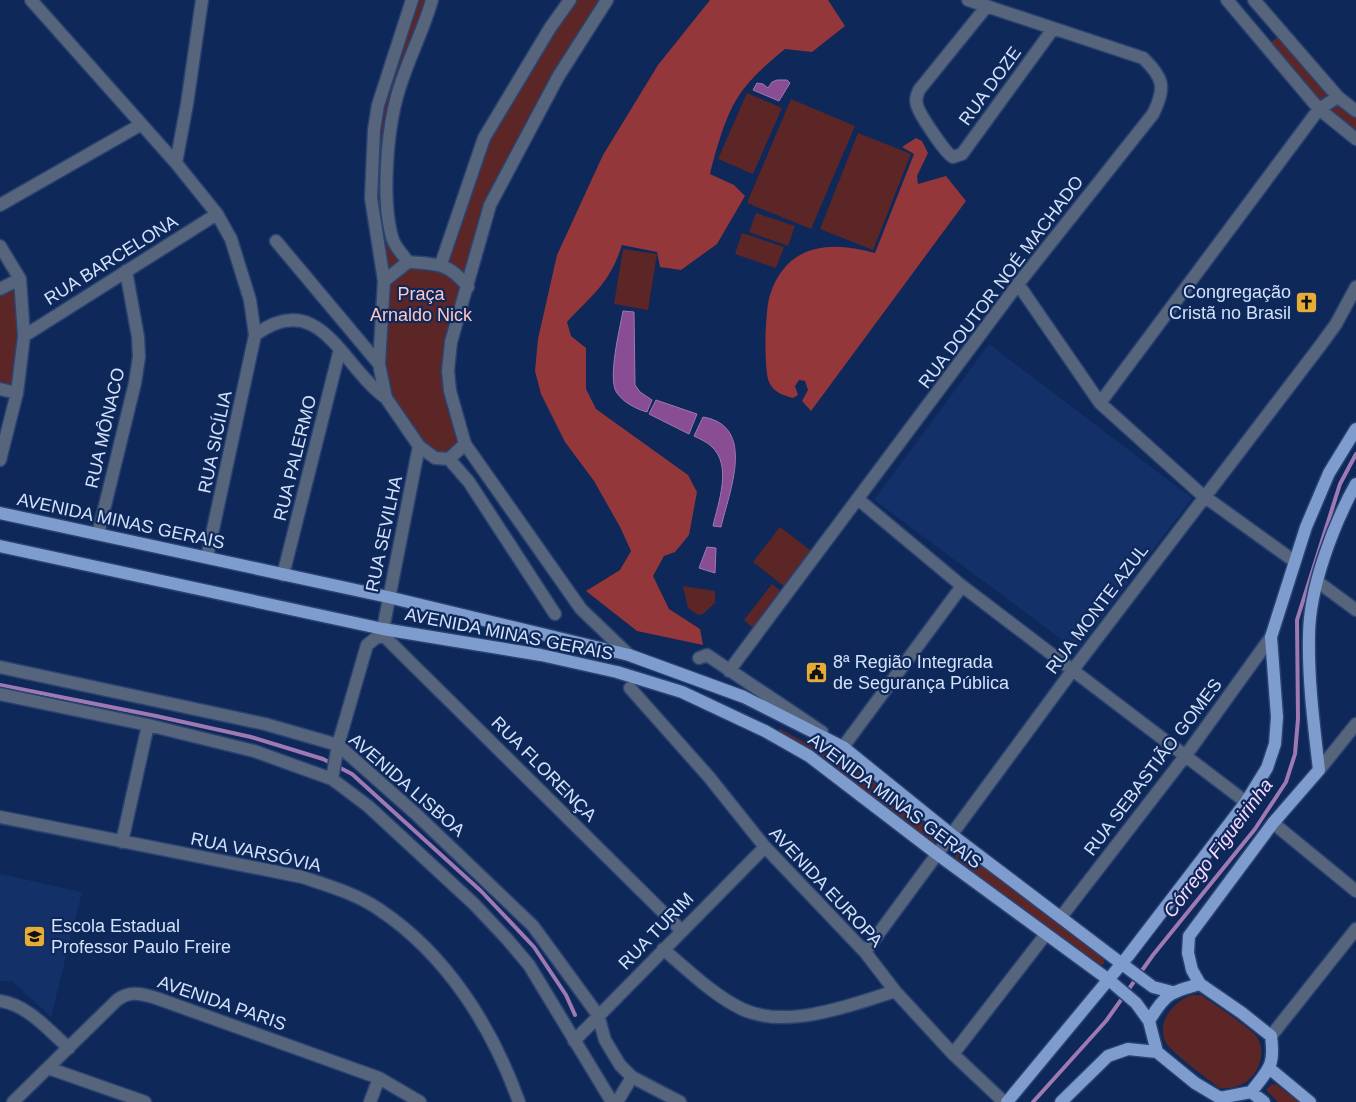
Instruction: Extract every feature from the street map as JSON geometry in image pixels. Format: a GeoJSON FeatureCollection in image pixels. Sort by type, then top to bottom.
{"type":"FeatureCollection","features":[{"type":"Feature","properties":{"kind":"main road"},"geometry":{"type":"LineString","coordinates":[[1006,1102],[1122,964],[1246,802],[1266,768],[1275,744],[1277,717],[1272,637],[1294,561],[1329,473],[1356,429]]}},
{"type":"Feature","properties":{"kind":"main road"},"geometry":{"type":"LineString","coordinates":[[1061,1102],[1108,1056],[1128,1049],[1157,1052],[1219,1100],[1251,1092],[1269,1068],[1274,1056],[1271,1036],[1200,984],[1192,970],[1188,953],[1189,936],[1273,823],[1319,770],[1312,703],[1308,635],[1318,582],[1339,514],[1356,484]]}},
{"type":"Feature","properties":{"kind":"main road","name":"AVENIDA MINAS GERAIS"},"geometry":{"type":"LineString","coordinates":[[0,513],[388,596],[629,655],[744,697],[839,745],[952,835],[1153,987],[1172,992]]}},
{"type":"Feature","properties":{"kind":"main road","name":"AVENIDA MINAS GERAIS"},"geometry":{"type":"LineString","coordinates":[[0,546],[382,633],[541,654],[617,672],[682,692],[766,731],[809,756],[1109,980],[1136,1003],[1149,1021]]}},
{"type":"Feature","properties":{"kind":"main road"},"geometry":{"type":"LineString","coordinates":[[1157,1052],[1149,1021],[1157,1007],[1172,992],[1200,984]]}},
{"type":"Feature","properties":{"kind":"main road"},"geometry":{"type":"LineString","coordinates":[[1269,1068],[1310,1102]]}},
{"type":"Feature","properties":{"kind":"main road"},"geometry":{"type":"LineString","coordinates":[[1251,1092],[1264,1102]]}},
{"type":"Feature","properties":{"kind":"street"},"geometry":{"type":"LineString","coordinates":[[31,0],[140,125],[176,163],[216,214],[231,239],[250,300],[255,335],[272,326],[302,320],[319,329],[340,349],[373,389],[386,398],[420,446],[435,458],[449,458],[464,444]]}},
{"type":"Feature","properties":{"kind":"street"},"geometry":{"type":"LineString","coordinates":[[176,163],[187,104],[202,0]]}},
{"type":"Feature","properties":{"kind":"street"},"geometry":{"type":"LineString","coordinates":[[386,398],[379,364],[384,281],[371,198],[374,130],[378,105],[412,0]]}},
{"type":"Feature","properties":{"kind":"street"},"geometry":{"type":"LineString","coordinates":[[408,262],[394,242],[388,204],[389,148],[398,93],[432,0]]}},
{"type":"Feature","properties":{"kind":"street"},"geometry":{"type":"LineString","coordinates":[[441,264],[484,138],[550,28],[570,0]]}},
{"type":"Feature","properties":{"kind":"street"},"geometry":{"type":"LineString","coordinates":[[605,0],[558,77],[490,205],[478,241],[468,287],[451,342],[448,371],[450,391],[464,444],[581,609],[629,655]]}},
{"type":"Feature","properties":{"kind":"street","name":"RUA DOUTOR NOÉ MACHADO"},"geometry":{"type":"LineString","coordinates":[[730,671],[1018,284],[1153,114],[1161,97],[1162,87],[1152,67],[1142,58],[968,0]]}},
{"type":"Feature","properties":{"kind":"street"},"geometry":{"type":"LineString","coordinates":[[1227,0],[1319,110],[1356,139]]}},
{"type":"Feature","properties":{"kind":"street"},"geometry":{"type":"LineString","coordinates":[[1254,0],[1338,97],[1356,111]]}},
{"type":"Feature","properties":{"kind":"street","name":"RUA DOZE"},"geometry":{"type":"LineString","coordinates":[[987,6],[919,90],[916,97],[918,108],[950,156],[962,154],[1054,28]]}},
{"type":"Feature","properties":{"kind":"street"},"geometry":{"type":"LineString","coordinates":[[1100,403],[1319,110],[1338,97]]}},
{"type":"Feature","properties":{"kind":"street"},"geometry":{"type":"LineString","coordinates":[[0,205],[140,125]]}},
{"type":"Feature","properties":{"kind":"street","name":"RUA BARCELONA"},"geometry":{"type":"LineString","coordinates":[[24,336],[216,214]]}},
{"type":"Feature","properties":{"kind":"street"},"geometry":{"type":"LineString","coordinates":[[276,241],[379,364]]}},
{"type":"Feature","properties":{"kind":"street"},"geometry":{"type":"LineString","coordinates":[[0,246],[20,278],[24,336],[17,393],[0,460]]}},
{"type":"Feature","properties":{"kind":"street"},"geometry":{"type":"LineString","coordinates":[[384,281],[408,262],[441,264],[457,273],[468,287]]}},
{"type":"Feature","properties":{"kind":"street","name":"RUA MÔNACO"},"geometry":{"type":"LineString","coordinates":[[98,534],[135,383],[139,357],[138,337],[126,271]]}},
{"type":"Feature","properties":{"kind":"street"},"geometry":{"type":"LineString","coordinates":[[0,289],[20,278]]}},
{"type":"Feature","properties":{"kind":"street"},"geometry":{"type":"LineString","coordinates":[[1018,284],[1100,403],[1205,497],[1294,561]]}},
{"type":"Feature","properties":{"kind":"street","name":"RUA MONTE AZUL"},"geometry":{"type":"LineString","coordinates":[[865,952],[1072,670],[1336,324],[1356,287]]}},
{"type":"Feature","properties":{"kind":"street","name":"RUA SICÍLIA"},"geometry":{"type":"LineString","coordinates":[[207,557],[255,335]]}},
{"type":"Feature","properties":{"kind":"street","name":"RUA PALERMO"},"geometry":{"type":"LineString","coordinates":[[283,575],[340,349]]}},
{"type":"Feature","properties":{"kind":"street"},"geometry":{"type":"LineString","coordinates":[[0,389],[17,393]]}},
{"type":"Feature","properties":{"kind":"street","name":"RUA SEVILHA"},"geometry":{"type":"LineString","coordinates":[[382,633],[420,446]]}},
{"type":"Feature","properties":{"kind":"street"},"geometry":{"type":"LineString","coordinates":[[449,458],[470,482],[555,614]]}},
{"type":"Feature","properties":{"kind":"street"},"geometry":{"type":"LineString","coordinates":[[859,500],[962,586],[1246,802]]}},
{"type":"Feature","properties":{"kind":"street"},"geometry":{"type":"LineString","coordinates":[[1318,582],[1356,610]]}},
{"type":"Feature","properties":{"kind":"street"},"geometry":{"type":"LineString","coordinates":[[839,745],[962,586]]}},
{"type":"Feature","properties":{"kind":"street"},"geometry":{"type":"LineString","coordinates":[[332,779],[338,745],[367,645],[382,633]]}},
{"type":"Feature","properties":{"kind":"street","name":"RUA FLORENÇA"},"geometry":{"type":"LineString","coordinates":[[382,633],[681,930]]}},
{"type":"Feature","properties":{"kind":"street","name":"RUA SEBASTIÃO GOMES"},"geometry":{"type":"LineString","coordinates":[[1061,917],[1186,755],[1272,637]]}},
{"type":"Feature","properties":{"kind":"street","name":"AVENIDA MINAS GERAIS"},"geometry":{"type":"LineString","coordinates":[[704,652],[839,745]]}},
{"type":"Feature","properties":{"kind":"street","name":"AVENIDA LISBOA"},"geometry":{"type":"LineString","coordinates":[[0,667],[266,724],[338,745],[417,815],[533,926],[598,1015],[605,1040],[620,1065],[632,1077],[680,1102]]}},
{"type":"Feature","properties":{"kind":"street","name":"AVENIDA EUROPA"},"geometry":{"type":"LineString","coordinates":[[630,688],[709,777],[765,847],[865,952],[895,991],[953,1054],[1006,1102]]}},
{"type":"Feature","properties":{"kind":"street"},"geometry":{"type":"LineString","coordinates":[[0,694],[148,725],[254,751],[332,779],[368,806],[474,904],[507,939],[529,965],[612,1102]]}},
{"type":"Feature","properties":{"kind":"street"},"geometry":{"type":"LineString","coordinates":[[1319,770],[1356,724]]}},
{"type":"Feature","properties":{"kind":"street"},"geometry":{"type":"LineString","coordinates":[[122,842],[148,725]]}},
{"type":"Feature","properties":{"kind":"street","name":"RUA VARSÓVIA"},"geometry":{"type":"LineString","coordinates":[[0,817],[302,877],[344,891],[379,909],[434,956],[475,1009],[490,1032],[519,1102]]}},
{"type":"Feature","properties":{"kind":"street"},"geometry":{"type":"LineString","coordinates":[[1273,823],[1356,891]]}},
{"type":"Feature","properties":{"kind":"street","name":"RUA TURIM"},"geometry":{"type":"LineString","coordinates":[[574,1041],[681,930],[765,847]]}},
{"type":"Feature","properties":{"kind":"street"},"geometry":{"type":"LineString","coordinates":[[1271,1036],[1356,929]]}},
{"type":"Feature","properties":{"kind":"street"},"geometry":{"type":"LineString","coordinates":[[953,1054],[1046,934]]}},
{"type":"Feature","properties":{"kind":"street"},"geometry":{"type":"LineString","coordinates":[[663,949],[726,1001],[744,1010],[761,1015],[787,1017],[818,1013],[895,991]]}},
{"type":"Feature","properties":{"kind":"street","name":"AVENIDA PARIS"},"geometry":{"type":"LineString","coordinates":[[13,1102],[120,998],[136,993],[156,998],[379,1078],[420,1102]]}},
{"type":"Feature","properties":{"kind":"street"},"geometry":{"type":"LineString","coordinates":[[0,1001],[28,1012],[69,1048]]}},
{"type":"Feature","properties":{"kind":"street"},"geometry":{"type":"LineString","coordinates":[[48,1068],[145,1102]]}},
{"type":"Feature","properties":{"kind":"street"},"geometry":{"type":"LineString","coordinates":[[617,1102],[632,1077]]}},
{"type":"Feature","properties":{"kind":"street"},"geometry":{"type":"LineString","coordinates":[[370,1102],[379,1078]]}},
{"type":"Feature","properties":{"kind":"shaded area"},"geometry":{"type":"Polygon","coordinates":[[[710,0],[828,0],[845,26],[812,52],[785,49],[754,77],[733,105],[718,144],[710,174],[734,185],[745,196],[717,244],[681,270],[660,267],[657,252],[622,245],[606,279],[567,322],[571,336],[586,348],[586,389],[596,409],[688,475],[697,492],[689,535],[675,552],[664,556],[653,576],[669,609],[700,629],[703,645],[637,631],[586,591],[620,570],[631,551],[594,481],[565,442],[541,394],[535,371],[538,339],[557,255],[603,155],[658,65],[710,0]]]}},
{"type":"Feature","properties":{"kind":"shaded area"},"geometry":{"type":"Polygon","coordinates":[[[787,80],[790,83],[779,101],[753,90],[757,83],[763,84],[768,88],[772,82],[787,80]]]}},
{"type":"Feature","properties":{"kind":"shaded area"},"geometry":{"type":"Polygon","coordinates":[[[916,138],[922,141],[928,153],[917,176],[918,184],[946,176],[966,201],[811,411],[802,401],[808,390],[805,381],[799,380],[795,386],[798,395],[793,398],[776,391],[769,382],[765,338],[770,295],[777,278],[787,265],[798,256],[812,250],[826,247],[842,247],[875,253],[914,154],[902,147],[916,138]]]}},
{"type":"Feature","properties":{"kind":"shaded area"},"geometry":{"type":"Polygon","coordinates":[[[623,311],[634,312],[635,385],[640,392],[652,400],[647,412],[626,402],[617,393],[614,386],[615,354],[623,311]]]}},
{"type":"Feature","properties":{"kind":"shaded area"},"geometry":{"type":"Polygon","coordinates":[[[989,344],[1192,498],[1077,651],[874,500],[989,344]]]}},
{"type":"Feature","properties":{"kind":"shaded area"},"geometry":{"type":"Polygon","coordinates":[[[656,400],[697,414],[689,434],[649,414],[656,400]]]}},
{"type":"Feature","properties":{"kind":"shaded area"},"geometry":{"type":"Polygon","coordinates":[[[703,417],[720,423],[730,433],[735,447],[733,479],[721,527],[713,526],[722,484],[721,463],[718,454],[711,446],[694,436],[703,417]]]}},
{"type":"Feature","properties":{"kind":"shaded area"},"geometry":{"type":"Polygon","coordinates":[[[707,547],[716,548],[715,573],[699,568],[707,547]]]}},
{"type":"Feature","properties":{"kind":"shaded area","name":"Escola Estadual Professor Paulo Freire"},"geometry":{"type":"Polygon","coordinates":[[[0,874],[82,892],[51,1017],[12,981],[0,981],[0,874]]]}},
{"type":"Feature","properties":{"kind":"green space","name":"Praça Arnaldo Nick"},"geometry":{"type":"Polygon","coordinates":[[[412,0],[432,0],[398,93],[389,213],[408,262],[440,264],[484,138],[570,0],[607,0],[490,205],[448,371],[464,444],[449,459],[435,457],[386,398],[384,281],[371,198],[374,130],[412,0]]]}},
{"type":"Feature","properties":{"kind":"green space"},"geometry":{"type":"Polygon","coordinates":[[[1283,33],[1356,111],[1356,139],[1266,46],[1283,33]]]}},
{"type":"Feature","properties":{"kind":"green space"},"geometry":{"type":"Polygon","coordinates":[[[747,93],[782,108],[753,174],[718,159],[747,93]]]}},
{"type":"Feature","properties":{"kind":"green space"},"geometry":{"type":"Polygon","coordinates":[[[791,99],[855,126],[811,229],[747,203],[791,99]]]}},
{"type":"Feature","properties":{"kind":"green space"},"geometry":{"type":"Polygon","coordinates":[[[858,133],[911,154],[873,250],[820,229],[858,133]]]}},
{"type":"Feature","properties":{"kind":"green space"},"geometry":{"type":"Polygon","coordinates":[[[756,213],[795,226],[788,246],[749,232],[756,213]]]}},
{"type":"Feature","properties":{"kind":"green space"},"geometry":{"type":"Polygon","coordinates":[[[742,233],[784,247],[776,268],[735,254],[742,233]]]}},
{"type":"Feature","properties":{"kind":"green space"},"geometry":{"type":"Polygon","coordinates":[[[623,249],[657,254],[648,310],[614,304],[623,249]]]}},
{"type":"Feature","properties":{"kind":"green space"},"geometry":{"type":"Polygon","coordinates":[[[20,279],[17,393],[0,389],[0,289],[20,279]]]}},
{"type":"Feature","properties":{"kind":"green space"},"geometry":{"type":"Polygon","coordinates":[[[780,527],[814,553],[786,588],[753,562],[780,527]]]}},
{"type":"Feature","properties":{"kind":"green space"},"geometry":{"type":"Polygon","coordinates":[[[772,584],[782,592],[753,628],[744,620],[772,584]]]}},
{"type":"Feature","properties":{"kind":"green space"},"geometry":{"type":"Polygon","coordinates":[[[683,586],[715,591],[715,603],[703,614],[698,615],[688,608],[683,586]]]}},
{"type":"Feature","properties":{"kind":"green space"},"geometry":{"type":"Polygon","coordinates":[[[780,729],[863,773],[941,838],[933,844],[844,775],[778,730],[780,729]]]}},
{"type":"Feature","properties":{"kind":"green space"},"geometry":{"type":"Polygon","coordinates":[[[961,850],[1104,957],[1104,964],[1099,966],[955,859],[956,852],[961,850]]]}},
{"type":"Feature","properties":{"kind":"green space"},"geometry":{"type":"Polygon","coordinates":[[[1192,995],[1201,995],[1240,1022],[1257,1037],[1261,1046],[1259,1066],[1254,1074],[1243,1084],[1229,1088],[1219,1088],[1166,1043],[1163,1027],[1168,1013],[1179,1002],[1192,995]]]}},
{"type":"Feature","properties":{"kind":"green space"},"geometry":{"type":"Polygon","coordinates":[[[1272,1084],[1277,1085],[1299,1102],[1278,1102],[1266,1090],[1272,1084]]]}},
{"type":"Feature","properties":{"kind":"waterway","name":"Córrego Figueirinha"},"geometry":{"type":"LineString","coordinates":[[1033,1102],[1106,1021],[1153,955],[1255,829],[1286,782],[1295,754],[1298,719],[1297,620],[1340,484],[1356,454]]}},
{"type":"Feature","properties":{"kind":"waterway"},"geometry":{"type":"LineString","coordinates":[[0,685],[251,737],[323,759],[352,774],[481,891],[534,947],[566,995],[575,1015]]}},
{"type":"Feature","properties":{"kind":"place","name":"Congregação Cristã no Brasil"},"geometry":{"type":"Point","coordinates":[1307,302]}},
{"type":"Feature","properties":{"kind":"place","name":"8ª Região Integrada de Segurança Pública"},"geometry":{"type":"Point","coordinates":[817,672]}},
{"type":"Feature","properties":{"kind":"place","name":"Escola Estadual Professor Paulo Freire"},"geometry":{"type":"Point","coordinates":[35,936]}}]}
